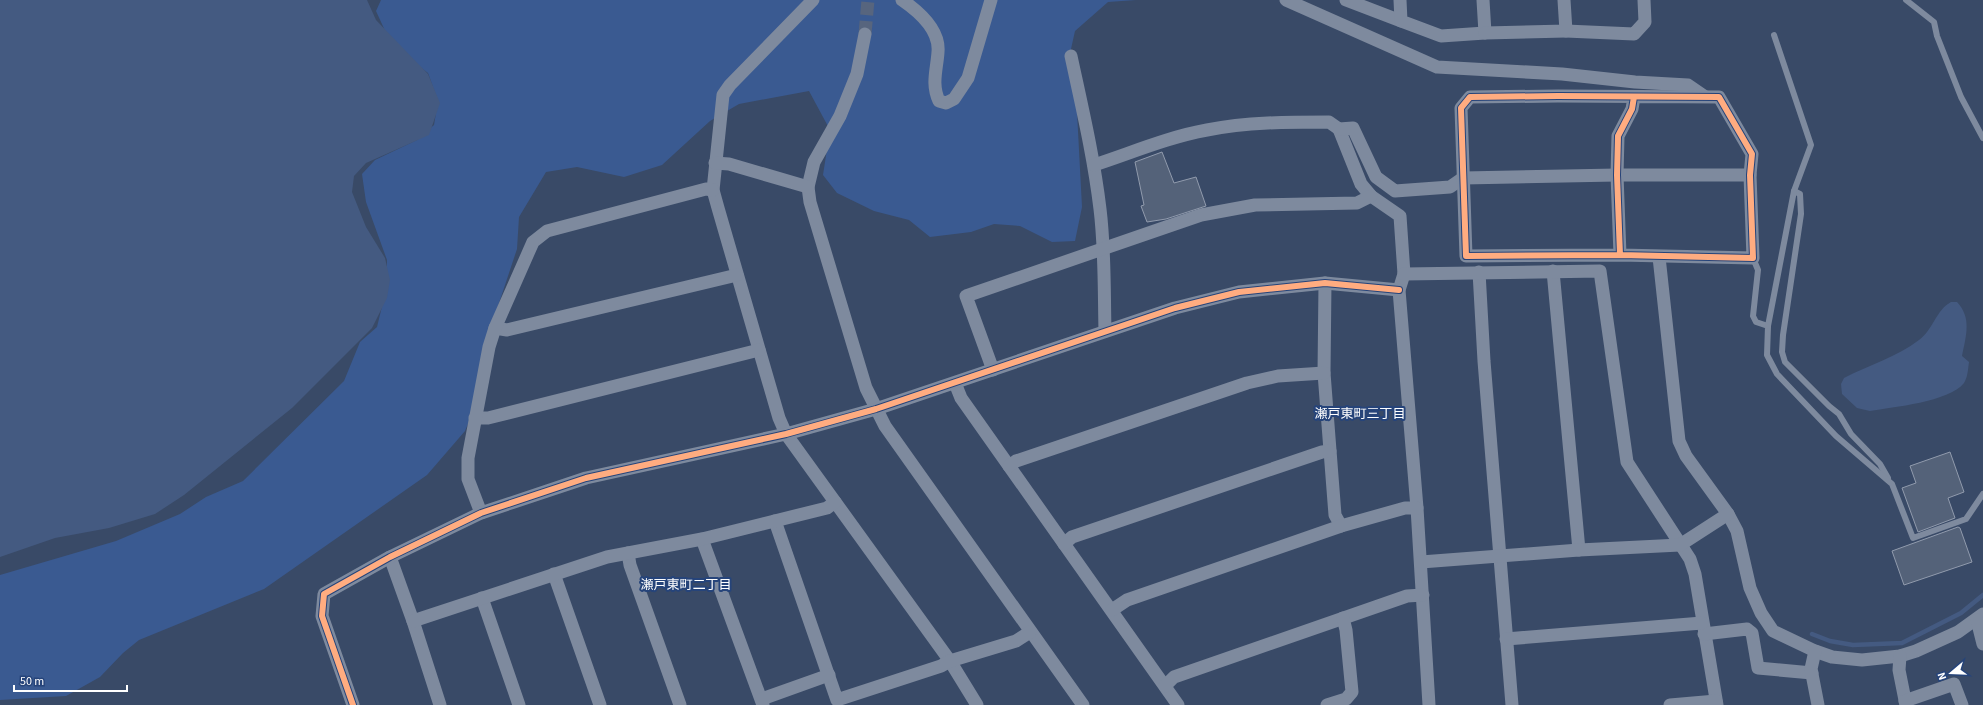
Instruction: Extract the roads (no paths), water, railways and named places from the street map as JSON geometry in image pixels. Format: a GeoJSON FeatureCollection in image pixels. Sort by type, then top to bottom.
{"type":"FeatureCollection","features":[{"type":"Feature","properties":{"kind":"street"},"geometry":{"type":"LineString","coordinates":[[813,0],[730,85],[724,95],[713,190],[779,418],[786,434],[950,660],[977,705]]}},
{"type":"Feature","properties":{"kind":"street"},"geometry":{"type":"LineString","coordinates":[[902,0],[913,7],[928,23],[935,34],[939,49],[934,84],[939,101],[946,103],[954,99],[968,78],[991,0]]}},
{"type":"Feature","properties":{"kind":"street"},"geometry":{"type":"LineString","coordinates":[[1286,0],[1437,67],[1562,74],[1635,82],[1688,85],[1704,96]]}},
{"type":"Feature","properties":{"kind":"street"},"geometry":{"type":"LineString","coordinates":[[1346,0],[1442,36],[1485,33],[1566,31],[1634,34],[1645,22],[1644,0]]}},
{"type":"Feature","properties":{"kind":"street"},"geometry":{"type":"LineString","coordinates":[[1400,0],[1401,21]]}},
{"type":"Feature","properties":{"kind":"street"},"geometry":{"type":"LineString","coordinates":[[1484,0],[1485,33]]}},
{"type":"Feature","properties":{"kind":"street"},"geometry":{"type":"LineString","coordinates":[[1564,0],[1566,31]]}},
{"type":"Feature","properties":{"kind":"street"},"geometry":{"type":"LineString","coordinates":[[865,34],[857,74],[840,116],[814,162],[808,187],[812,209],[866,388],[885,426],[1030,632],[1084,705]]}},
{"type":"Feature","properties":{"kind":"street"},"geometry":{"type":"LineString","coordinates":[[1071,56],[1094,165],[1100,210],[1104,248],[1104,331]]}},
{"type":"Feature","properties":{"kind":"street"},"geometry":{"type":"LineString","coordinates":[[1470,97],[1634,97],[1719,97],[1752,154],[1750,175],[1753,258],[1620,255],[1466,256],[1461,108],[1470,97]]}},
{"type":"Feature","properties":{"kind":"street"},"geometry":{"type":"LineString","coordinates":[[1620,255],[1617,175],[1618,136],[1632,109],[1634,97]]}},
{"type":"Feature","properties":{"kind":"street"},"geometry":{"type":"LineString","coordinates":[[1094,165],[1184,135],[1207,130],[1251,124],[1329,122],[1339,129],[1361,184],[1371,196],[1400,216],[1404,274],[1399,290],[1421,562],[1429,705]]}},
{"type":"Feature","properties":{"kind":"street"},"geometry":{"type":"LineString","coordinates":[[1339,129],[1354,128],[1376,177],[1395,191],[1450,187],[1463,178],[1617,175],[1750,175]]}},
{"type":"Feature","properties":{"kind":"street"},"geometry":{"type":"LineString","coordinates":[[715,163],[729,164],[808,187]]}},
{"type":"Feature","properties":{"kind":"street"},"geometry":{"type":"LineString","coordinates":[[481,513],[468,478],[468,458],[475,418],[489,347],[495,328],[533,242],[547,231],[698,191],[713,190]]}},
{"type":"Feature","properties":{"kind":"street"},"geometry":{"type":"LineString","coordinates":[[992,370],[966,296],[1201,215],[1255,205],[1357,203],[1371,196]]}},
{"type":"Feature","properties":{"kind":"street"},"geometry":{"type":"LineString","coordinates":[[1659,257],[1679,441],[1686,456],[1728,514],[1737,531],[1750,588],[1761,613],[1773,631],[1815,651],[1832,657],[1862,660],[1900,656],[1936,642],[1980,617],[1983,644]]}},
{"type":"Feature","properties":{"kind":"street"},"geometry":{"type":"LineString","coordinates":[[1553,271],[1579,550]]}},
{"type":"Feature","properties":{"kind":"street"},"geometry":{"type":"LineString","coordinates":[[1404,274],[1600,271],[1627,462],[1690,559],[1695,574],[1716,703],[1670,705]]}},
{"type":"Feature","properties":{"kind":"street"},"geometry":{"type":"LineString","coordinates":[[1479,272],[1484,361],[1512,705]]}},
{"type":"Feature","properties":{"kind":"street"},"geometry":{"type":"LineString","coordinates":[[495,328],[506,330],[737,275]]}},
{"type":"Feature","properties":{"kind":"street"},"geometry":{"type":"LineString","coordinates":[[353,705],[322,616],[324,594],[390,558],[481,513],[586,478],[786,434],[876,409],[1175,308],[1239,292],[1325,283],[1399,290]]}},
{"type":"Feature","properties":{"kind":"street"},"geometry":{"type":"LineString","coordinates":[[1325,283],[1324,373],[1335,515],[1341,526]]}},
{"type":"Feature","properties":{"kind":"street"},"geometry":{"type":"LineString","coordinates":[[475,418],[496,416],[759,350]]}},
{"type":"Feature","properties":{"kind":"street"},"geometry":{"type":"LineString","coordinates":[[1009,466],[1016,461],[1248,383],[1278,376],[1324,373]]}},
{"type":"Feature","properties":{"kind":"street"},"geometry":{"type":"LineString","coordinates":[[955,383],[961,398],[1178,705]]}},
{"type":"Feature","properties":{"kind":"street"},"geometry":{"type":"LineString","coordinates":[[1064,544],[1072,537],[1322,452],[1330,451]]}},
{"type":"Feature","properties":{"kind":"street"},"geometry":{"type":"LineString","coordinates":[[413,621],[607,557],[702,539],[827,508],[835,502]]}},
{"type":"Feature","properties":{"kind":"street"},"geometry":{"type":"LineString","coordinates":[[1112,610],[1127,600],[1341,526],[1405,508],[1417,508]]}},
{"type":"Feature","properties":{"kind":"street"},"geometry":{"type":"LineString","coordinates":[[1421,562],[1579,550],[1680,545],[1728,514]]}},
{"type":"Feature","properties":{"kind":"street"},"geometry":{"type":"LineString","coordinates":[[775,520],[837,700],[940,666],[950,660],[1016,642],[1030,632]]}},
{"type":"Feature","properties":{"kind":"street"},"geometry":{"type":"LineString","coordinates":[[702,539],[762,702],[828,675]]}},
{"type":"Feature","properties":{"kind":"street"},"geometry":{"type":"LineString","coordinates":[[628,553],[630,565],[680,705]]}},
{"type":"Feature","properties":{"kind":"street"},"geometry":{"type":"LineString","coordinates":[[390,558],[413,621],[440,705]]}},
{"type":"Feature","properties":{"kind":"street"},"geometry":{"type":"LineString","coordinates":[[554,574],[600,705]]}},
{"type":"Feature","properties":{"kind":"street"},"geometry":{"type":"LineString","coordinates":[[1165,686],[1174,677],[1407,596],[1423,595]]}},
{"type":"Feature","properties":{"kind":"street"},"geometry":{"type":"LineString","coordinates":[[482,598],[519,705]]}},
{"type":"Feature","properties":{"kind":"street"},"geometry":{"type":"LineString","coordinates":[[1327,705],[1346,699],[1352,692],[1346,630],[1343,618]]}},
{"type":"Feature","properties":{"kind":"street"},"geometry":{"type":"LineString","coordinates":[[1506,639],[1703,629],[1747,629],[1752,633],[1758,668],[1812,673]]}},
{"type":"Feature","properties":{"kind":"street"},"geometry":{"type":"LineString","coordinates":[[1815,651],[1812,673],[1818,705]]}},
{"type":"Feature","properties":{"kind":"street"},"geometry":{"type":"LineString","coordinates":[[1900,656],[1899,670],[1905,703],[1954,684],[1962,705]]}},
{"type":"Feature","properties":{"kind":"lane"},"geometry":{"type":"LineString","coordinates":[[1906,0],[1934,22],[1937,36],[1961,98],[1980,128],[1983,138]]}},
{"type":"Feature","properties":{"kind":"lane"},"geometry":{"type":"LineString","coordinates":[[1774,35],[1810,145],[1794,191],[1768,326],[1767,355],[1777,374],[1836,436],[1892,484]]}},
{"type":"Feature","properties":{"kind":"lane"},"geometry":{"type":"LineString","coordinates":[[1794,191],[1800,194],[1801,214],[1783,335],[1782,352],[1785,362],[1828,406],[1839,414],[1851,434],[1880,464],[1892,484],[1913,538],[1966,519],[1983,494]]}},
{"type":"Feature","properties":{"kind":"lane"},"geometry":{"type":"LineString","coordinates":[[1753,258],[1758,270],[1753,316],[1756,322],[1768,326]]}},
{"type":"Feature","properties":{"kind":"waterway"},"geometry":{"type":"LineString","coordinates":[[1812,634],[1830,641],[1853,645],[1902,643],[1961,613],[1983,595]]}},
{"type":"Feature","properties":{"kind":"tunnel"},"geometry":{"type":"LineString","coordinates":[[865,34],[868,0]]}},
{"type":"Feature","properties":{"kind":"district","name":"瀬戸東町三丁目"},"geometry":{"type":"Point","coordinates":[1360,414]}},
{"type":"Feature","properties":{"kind":"district","name":"瀬戸東町二丁目"},"geometry":{"type":"Point","coordinates":[686,585]}}]}
